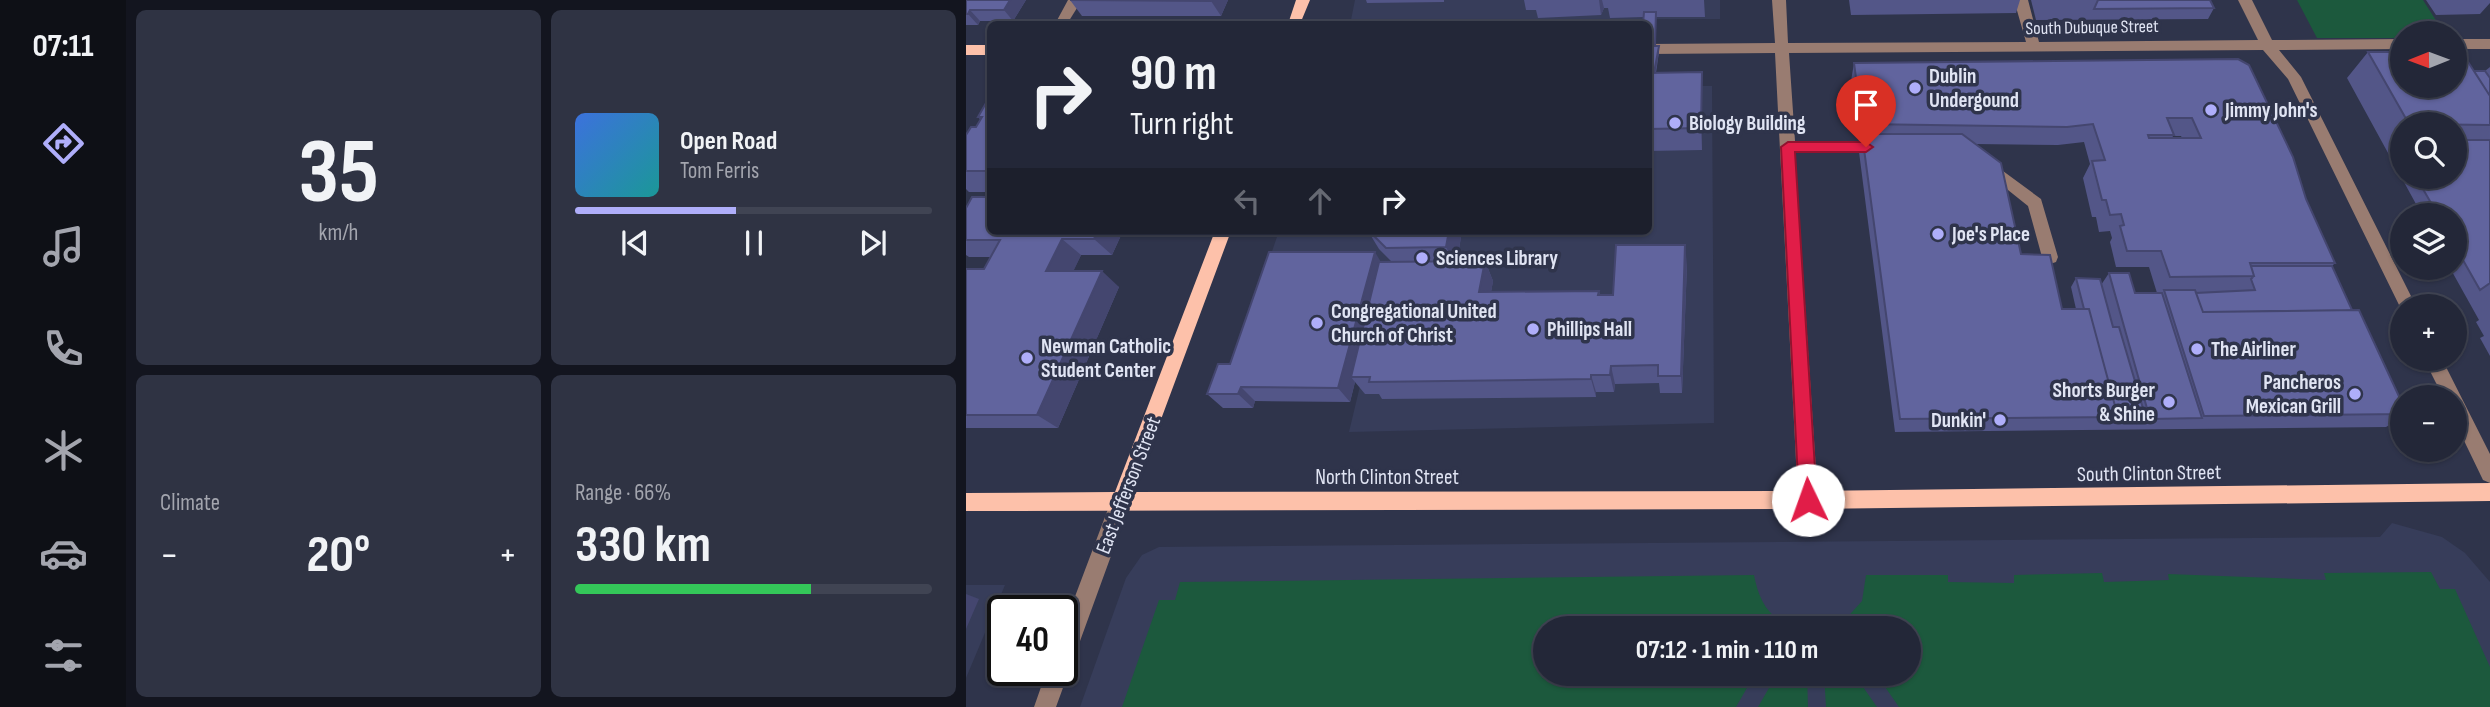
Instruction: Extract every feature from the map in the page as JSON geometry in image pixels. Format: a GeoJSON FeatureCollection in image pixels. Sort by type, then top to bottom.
{"type":"FeatureCollection","features":[{"type":"Feature","properties":{"kind":"main road"},"geometry":{"type":"LineString","coordinates":[[1294,21],[1303,0]]}},
{"type":"Feature","properties":{"kind":"main road"},"geometry":{"type":"LineString","coordinates":[[966,50],[987,50]]}},
{"type":"Feature","properties":{"kind":"main road","name":"East Jefferson Street"},"geometry":{"type":"LineString","coordinates":[[1121,501],[1221,235]]}},
{"type":"Feature","properties":{"kind":"main road","name":"South Clinton Street"},"geometry":{"type":"LineString","coordinates":[[1808,500],[2490,492]]}},
{"type":"Feature","properties":{"kind":"main road","name":"North Clinton Street"},"geometry":{"type":"LineString","coordinates":[[966,502],[1808,500]]}},
{"type":"Feature","properties":{"kind":"street"},"geometry":{"type":"LineString","coordinates":[[1063,21],[1075,0]]}},
{"type":"Feature","properties":{"kind":"street"},"geometry":{"type":"LineString","coordinates":[[1779,0],[1808,500]]}},
{"type":"Feature","properties":{"kind":"street"},"geometry":{"type":"LineString","coordinates":[[2021,0],[2034,47]]}},
{"type":"Feature","properties":{"kind":"street"},"geometry":{"type":"LineString","coordinates":[[2245,0],[2267,45],[2294,77],[2401,294]]}},
{"type":"Feature","properties":{"kind":"street","name":"South Dubuque Street"},"geometry":{"type":"LineString","coordinates":[[1652,49],[2390,44]]}},
{"type":"Feature","properties":{"kind":"street"},"geometry":{"type":"LineString","coordinates":[[2468,44],[2490,44]]}},
{"type":"Feature","properties":{"kind":"street"},"geometry":{"type":"LineString","coordinates":[[1788,147],[1896,147]]}},
{"type":"Feature","properties":{"kind":"street"},"geometry":{"type":"LineString","coordinates":[[1974,156],[2035,203],[2050,257]]}},
{"type":"Feature","properties":{"kind":"street"},"geometry":{"type":"LineString","coordinates":[[2467,427],[2490,474]]}},
{"type":"Feature","properties":{"kind":"street","name":"East Jefferson Street"},"geometry":{"type":"LineString","coordinates":[[1078,617],[1121,501]]}},
{"type":"Feature","properties":{"kind":"street"},"geometry":{"type":"LineString","coordinates":[[1045,707],[1052,686]]}},
{"type":"Feature","properties":{"kind":"shaded area"},"geometry":{"type":"Polygon","coordinates":[[[1355,0],[1720,0],[1720,19],[1351,20],[1355,0]]]}},
{"type":"Feature","properties":{"kind":"shaded area"},"geometry":{"type":"Polygon","coordinates":[[[1652,86],[1712,86],[1714,423],[1349,432],[1388,269],[1266,269],[1278,235],[1652,235],[1652,86]]]}},
{"type":"Feature","properties":{"kind":"shaded area"},"geometry":{"type":"Polygon","coordinates":[[[2392,523],[2442,537],[2465,553],[2490,582],[2490,707],[1080,707],[1126,578],[1142,555],[1159,547],[2380,537],[2392,523]]]}},
{"type":"Feature","properties":{"kind":"shaded area"},"geometry":{"type":"Polygon","coordinates":[[[966,585],[1005,585],[1001,595],[987,595],[987,628],[966,678],[966,585]]]}},
{"type":"Feature","properties":{"kind":"green space"},"geometry":{"type":"Polygon","coordinates":[[[2297,0],[2423,0],[2436,21],[2390,21],[2390,38],[2317,38],[2297,0]]]}},
{"type":"Feature","properties":{"kind":"green space"},"geometry":{"type":"Polygon","coordinates":[[[2431,572],[2440,589],[2455,589],[2490,667],[2490,707],[1899,707],[1884,686],[1921,686],[1921,616],[1848,616],[1862,601],[1866,575],[1948,575],[1948,582],[2014,583],[2014,575],[2102,573],[2104,582],[2169,580],[2168,574],[2326,580],[2324,573],[2431,572]]]}},
{"type":"Feature","properties":{"kind":"green space"},"geometry":{"type":"Polygon","coordinates":[[[1754,575],[1763,603],[1774,616],[1533,616],[1533,686],[1748,686],[1736,707],[1122,707],[1159,600],[1175,600],[1180,582],[1754,575]]]}},
{"type":"Feature","properties":{"kind":"green space"},"geometry":{"type":"Polygon","coordinates":[[[1770,686],[1807,686],[1808,707],[1758,707],[1770,686]]]}},
{"type":"Feature","properties":{"kind":"green space"},"geometry":{"type":"Polygon","coordinates":[[[1825,686],[1862,686],[1877,707],[1826,707],[1825,686]]]}},
{"type":"Feature","properties":{"kind":"building"},"geometry":{"type":"Polygon","coordinates":[[[966,0],[1010,0],[1004,10],[970,10],[966,14],[966,0]]]}},
{"type":"Feature","properties":{"kind":"building"},"geometry":{"type":"Polygon","coordinates":[[[1070,0],[1212,0],[1211,1],[1070,0]]]}},
{"type":"Feature","properties":{"kind":"building"},"geometry":{"type":"Polygon","coordinates":[[[2098,0],[2210,0],[2214,8],[2094,9],[2098,0]]]}},
{"type":"Feature","properties":{"kind":"building"},"geometry":{"type":"Polygon","coordinates":[[[1644,12],[1656,12],[1655,46],[1659,46],[1654,73],[1652,21],[1643,21],[1644,12]]]}},
{"type":"Feature","properties":{"kind":"building"},"geometry":{"type":"Polygon","coordinates":[[[2368,52],[2390,52],[2390,91],[2368,52]]]}},
{"type":"Feature","properties":{"kind":"building"},"geometry":{"type":"Polygon","coordinates":[[[2238,59],[2249,65],[2293,157],[2306,199],[2335,263],[2250,263],[2254,276],[2170,277],[2161,251],[2127,251],[2120,226],[2124,225],[2121,214],[2110,215],[2106,200],[2102,200],[2092,161],[2105,160],[2093,124],[2067,127],[1862,124],[1854,63],[2238,59]],[[2167,118],[2174,135],[2148,135],[2149,138],[2201,138],[2192,118],[2167,118]]]}},
{"type":"Feature","properties":{"kind":"building"},"geometry":{"type":"Polygon","coordinates":[[[2468,62],[2490,96],[2490,125],[2467,125],[2467,112],[2402,112],[2394,98],[2468,98],[2468,62]]]}},
{"type":"Feature","properties":{"kind":"building"},"geometry":{"type":"Polygon","coordinates":[[[2474,71],[2485,71],[2490,78],[2490,96],[2474,71]]]}},
{"type":"Feature","properties":{"kind":"building"},"geometry":{"type":"Polygon","coordinates":[[[1702,72],[1701,128],[1652,129],[1652,73],[1702,72]]]}},
{"type":"Feature","properties":{"kind":"building"},"geometry":{"type":"Polygon","coordinates":[[[987,101],[987,171],[966,171],[966,135],[971,127],[976,127],[982,117],[978,117],[987,101]]]}},
{"type":"Feature","properties":{"kind":"building"},"geometry":{"type":"Polygon","coordinates":[[[1862,134],[1962,134],[2001,163],[2021,254],[2050,255],[2062,309],[2089,309],[2118,417],[1900,419],[1862,134]]]}},
{"type":"Feature","properties":{"kind":"building"},"geometry":{"type":"Polygon","coordinates":[[[2467,140],[2490,140],[2490,283],[2480,290],[2467,267],[2467,203],[2431,203],[2423,189],[2467,189],[2467,140]]]}},
{"type":"Feature","properties":{"kind":"building","name":"Newman Catholic Student Center"},"geometry":{"type":"Polygon","coordinates":[[[972,197],[987,197],[987,235],[1096,235],[1094,239],[1062,239],[1046,271],[1102,271],[1037,415],[966,415],[966,269],[984,269],[1000,240],[966,240],[966,208],[972,197]]]}},
{"type":"Feature","properties":{"kind":"building"},"geometry":{"type":"Polygon","coordinates":[[[1373,235],[1448,235],[1446,247],[1386,248],[1373,235]]]}},
{"type":"Feature","properties":{"kind":"building","name":"Phillips Hall"},"geometry":{"type":"Polygon","coordinates":[[[1616,245],[1685,245],[1681,376],[1658,376],[1658,365],[1611,366],[1610,375],[1591,375],[1591,379],[1369,382],[1370,377],[1351,377],[1379,262],[1485,261],[1479,292],[1599,291],[1598,295],[1613,295],[1616,245]]]}},
{"type":"Feature","properties":{"kind":"building","name":"Congregational United Church of Christ"},"geometry":{"type":"Polygon","coordinates":[[[1269,252],[1375,252],[1338,388],[1241,387],[1238,394],[1207,394],[1218,364],[1230,364],[1269,252]]]}},
{"type":"Feature","properties":{"kind":"building"},"geometry":{"type":"Polygon","coordinates":[[[2251,266],[2332,266],[2352,310],[2203,312],[2196,293],[2255,290],[2251,279],[2254,276],[2251,266]]]}},
{"type":"Feature","properties":{"kind":"building"},"geometry":{"type":"Polygon","coordinates":[[[2109,273],[2129,273],[2135,293],[2162,293],[2202,418],[2150,419],[2109,273]]]}},
{"type":"Feature","properties":{"kind":"building"},"geometry":{"type":"Polygon","coordinates":[[[2076,278],[2100,279],[2113,327],[2119,327],[2147,422],[2113,423],[2118,417],[2089,309],[2084,309],[2076,278]]]}},
{"type":"Feature","properties":{"kind":"building"},"geometry":{"type":"Polygon","coordinates":[[[2164,290],[2195,290],[2203,312],[2359,310],[2394,385],[2390,385],[2390,414],[2204,416],[2164,290]]]}},
{"type":"Feature","properties":{"kind":"place","name":"Dublin Undergound"},"geometry":{"type":"Point","coordinates":[1915,88]}},
{"type":"Feature","properties":{"kind":"place","name":"Jimmy John's"},"geometry":{"type":"Point","coordinates":[2211,110]}},
{"type":"Feature","properties":{"kind":"place","name":"Biology Building"},"geometry":{"type":"Point","coordinates":[1675,123]}},
{"type":"Feature","properties":{"kind":"place","name":"Joe's Place"},"geometry":{"type":"Point","coordinates":[1938,234]}},
{"type":"Feature","properties":{"kind":"place","name":"Sciences Library"},"geometry":{"type":"Point","coordinates":[1422,258]}},
{"type":"Feature","properties":{"kind":"place","name":"Congregational United Church of Christ"},"geometry":{"type":"Point","coordinates":[1317,323]}},
{"type":"Feature","properties":{"kind":"place","name":"Phillips Hall"},"geometry":{"type":"Point","coordinates":[1533,329]}},
{"type":"Feature","properties":{"kind":"place","name":"The Airliner"},"geometry":{"type":"Point","coordinates":[2197,349]}},
{"type":"Feature","properties":{"kind":"place","name":"Newman Catholic Student Center"},"geometry":{"type":"Point","coordinates":[1027,358]}},
{"type":"Feature","properties":{"kind":"place","name":"Pancheros Mexican Grill"},"geometry":{"type":"Point","coordinates":[2355,394]}},
{"type":"Feature","properties":{"kind":"place","name":"Shorts Burger & Shine"},"geometry":{"type":"Point","coordinates":[2169,402]}},
{"type":"Feature","properties":{"kind":"place","name":"Dunkin'"},"geometry":{"type":"Point","coordinates":[2000,420]}},
{"type":"Feature","properties":{"kind":"route"},"geometry":{"type":"LineString","coordinates":[[1808,500],[1788,147],[1866,147]]}}]}
